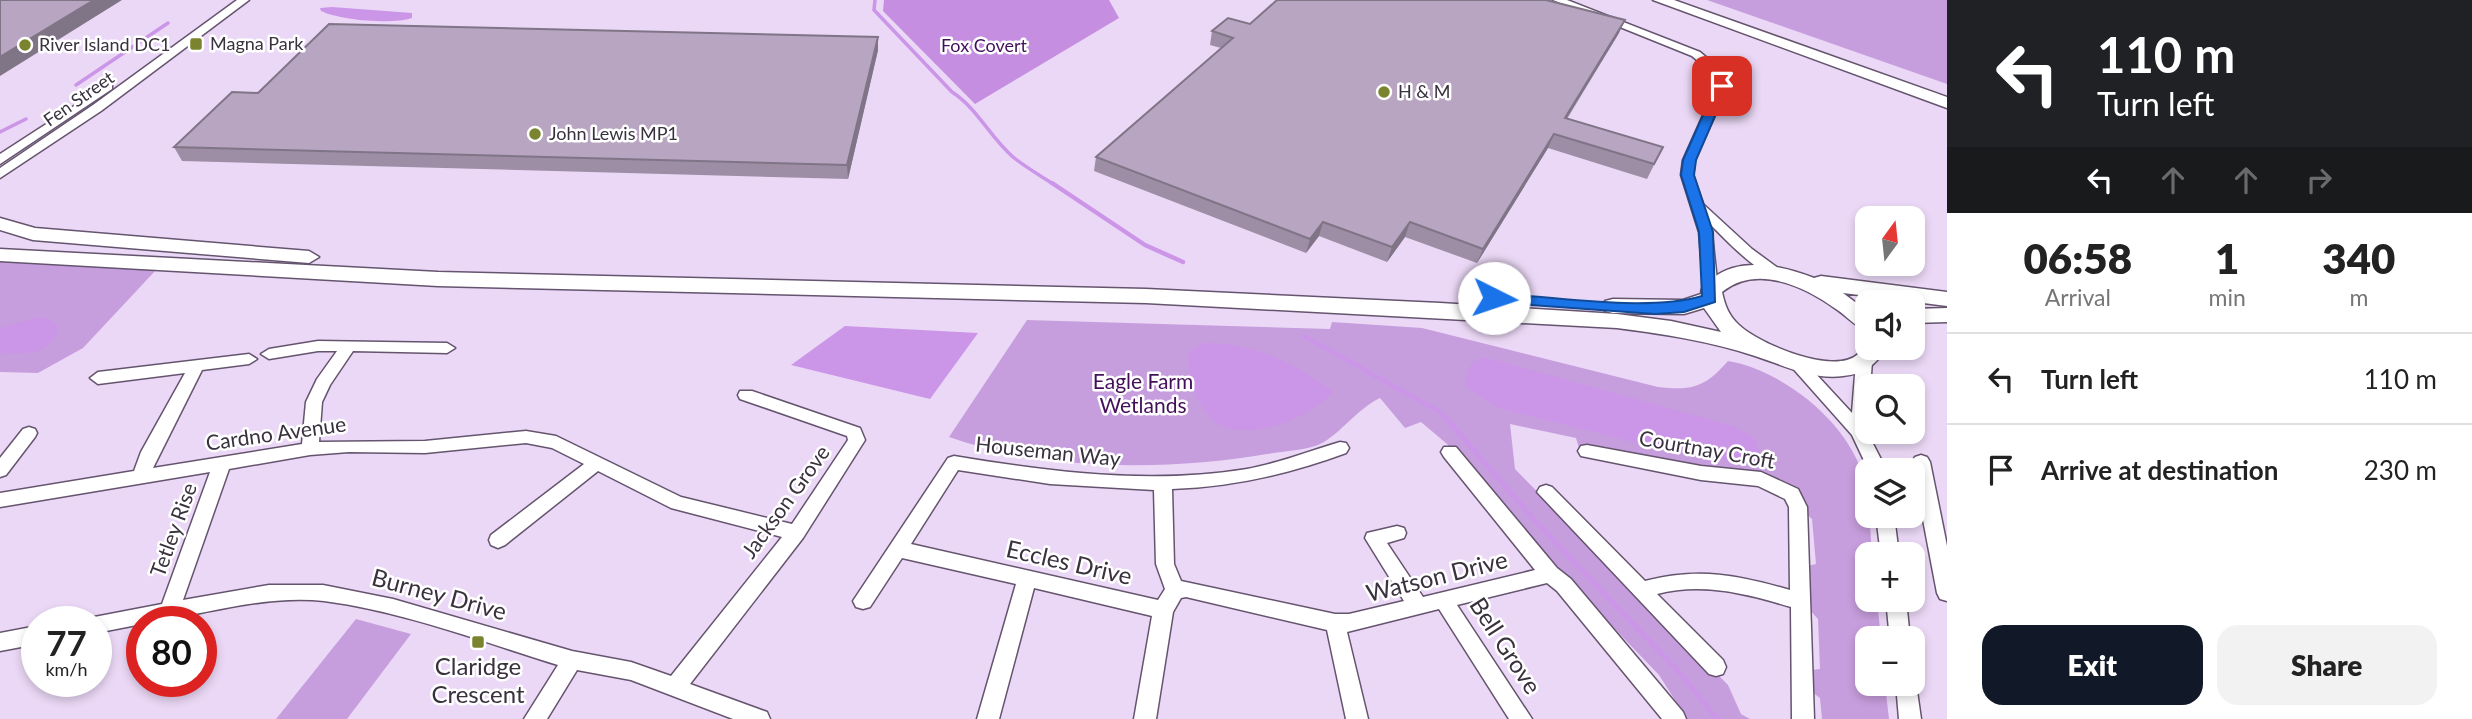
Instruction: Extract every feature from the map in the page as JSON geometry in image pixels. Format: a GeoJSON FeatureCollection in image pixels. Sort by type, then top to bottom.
{"type":"FeatureCollection","features":[{"type":"Feature","properties":{"kind":"highway"},"geometry":{"type":"LineString","coordinates":[[1660,0],[1947,103]]}},
{"type":"Feature","properties":{"kind":"highway"},"geometry":{"type":"LineString","coordinates":[[1691,0],[1947,91]]}},
{"type":"Feature","properties":{"kind":"highway"},"geometry":{"type":"LineString","coordinates":[[0,224],[33,234],[333,259],[468,265],[1132,282],[1439,295],[1655,309],[1684,307],[1711,294],[1719,280],[1734,274],[1787,277],[1947,299]]}},
{"type":"Feature","properties":{"kind":"highway"},"geometry":{"type":"LineString","coordinates":[[4,255],[438,279],[1146,296],[1440,310],[1617,321],[1671,328],[1759,349],[1797,364],[1846,368],[1860,360]]}},
{"type":"Feature","properties":{"kind":"highway"},"geometry":{"type":"LineString","coordinates":[[1787,277],[1838,297],[1855,312]]}},
{"type":"Feature","properties":{"kind":"highway"},"geometry":{"type":"LineString","coordinates":[[1711,294],[1724,324],[1759,349]]}},
{"type":"Feature","properties":{"kind":"highway"},"geometry":{"type":"LineString","coordinates":[[1925,316],[1947,315]]}},
{"type":"Feature","properties":{"kind":"street","name":"Fen Street"},"geometry":{"type":"LineString","coordinates":[[0,160],[228,0]]}},
{"type":"Feature","properties":{"kind":"street","name":"Fen Street"},"geometry":{"type":"LineString","coordinates":[[0,174],[97,108],[244,0]]}},
{"type":"Feature","properties":{"kind":"street"},"geometry":{"type":"LineString","coordinates":[[1559,0],[1696,54],[1716,71],[1722,86],[1688,167],[1691,192],[1706,232],[1711,294]]}},
{"type":"Feature","properties":{"kind":"street"},"geometry":{"type":"LineString","coordinates":[[1698,206],[1747,252],[1787,277]]}},
{"type":"Feature","properties":{"kind":"street"},"geometry":{"type":"LineString","coordinates":[[269,354],[318,346],[447,348]]}},
{"type":"Feature","properties":{"kind":"street"},"geometry":{"type":"LineString","coordinates":[[310,449],[314,402],[323,383],[349,346]]}},
{"type":"Feature","properties":{"kind":"street"},"geometry":{"type":"LineString","coordinates":[[98,378],[195,368],[248,359]]}},
{"type":"Feature","properties":{"kind":"street"},"geometry":{"type":"LineString","coordinates":[[1797,364],[1855,427]]}},
{"type":"Feature","properties":{"kind":"street"},"geometry":{"type":"LineString","coordinates":[[140,478],[150,452],[195,368]]}},
{"type":"Feature","properties":{"kind":"street","name":"Jackson Grove"},"geometry":{"type":"LineString","coordinates":[[675,687],[796,533],[857,440],[854,432],[746,395]]}},
{"type":"Feature","properties":{"kind":"street"},"geometry":{"type":"LineString","coordinates":[[0,470],[29,432]]}},
{"type":"Feature","properties":{"kind":"street","name":"Cardno Avenue"},"geometry":{"type":"LineString","coordinates":[[0,500],[310,449],[349,446],[425,447],[526,437],[556,443],[677,503],[796,533]]}},
{"type":"Feature","properties":{"kind":"street","name":"Houseman Way"},"geometry":{"type":"LineString","coordinates":[[863,601],[954,463],[1092,484],[1163,483],[1262,474],[1312,460],[1340,448]]}},
{"type":"Feature","properties":{"kind":"street","name":"Courtnay Croft"},"geometry":{"type":"LineString","coordinates":[[1587,451],[1701,473],[1761,479],[1792,494],[1798,507],[1802,719]]}},
{"type":"Feature","properties":{"kind":"street"},"geometry":{"type":"LineString","coordinates":[[1450,452],[1550,574],[1564,585],[1670,719]]}},
{"type":"Feature","properties":{"kind":"street"},"geometry":{"type":"LineString","coordinates":[[498,540],[598,462]]}},
{"type":"Feature","properties":{"kind":"street","name":"Tetley Rise"},"geometry":{"type":"LineString","coordinates":[[171,606],[222,464]]}},
{"type":"Feature","properties":{"kind":"street"},"geometry":{"type":"LineString","coordinates":[[1925,472],[1940,511],[1947,593]]}},
{"type":"Feature","properties":{"kind":"street"},"geometry":{"type":"LineString","coordinates":[[1145,719],[1163,610],[1175,590],[1165,564],[1163,483]]}},
{"type":"Feature","properties":{"kind":"street"},"geometry":{"type":"LineString","coordinates":[[1546,492],[1716,667]]}},
{"type":"Feature","properties":{"kind":"street"},"geometry":{"type":"LineString","coordinates":[[1397,533],[1374,538],[1419,607]]}},
{"type":"Feature","properties":{"kind":"street","name":"Eccles Drive"},"geometry":{"type":"LineString","coordinates":[[898,549],[1163,610]]}},
{"type":"Feature","properties":{"kind":"street","name":"Watson Drive"},"geometry":{"type":"LineString","coordinates":[[1175,590],[1186,589],[1349,624],[1550,574]]}},
{"type":"Feature","properties":{"kind":"street"},"geometry":{"type":"LineString","coordinates":[[988,719],[1027,579]]}},
{"type":"Feature","properties":{"kind":"street"},"geometry":{"type":"LineString","coordinates":[[1640,590],[1675,579],[1727,580],[1801,603]]}},
{"type":"Feature","properties":{"kind":"street","name":"Burney Drive"},"geometry":{"type":"LineString","coordinates":[[197,606],[269,593],[323,593],[412,612],[572,660],[631,671],[747,717]]}},
{"type":"Feature","properties":{"kind":"street","name":"Bell Grove"},"geometry":{"type":"LineString","coordinates":[[1444,601],[1521,719]]}},
{"type":"Feature","properties":{"kind":"street"},"geometry":{"type":"LineString","coordinates":[[1335,623],[1357,719]]}},
{"type":"Feature","properties":{"kind":"street"},"geometry":{"type":"LineString","coordinates":[[0,642],[21,638]]}},
{"type":"Feature","properties":{"kind":"street"},"geometry":{"type":"LineString","coordinates":[[535,719],[572,660]]}},
{"type":"Feature","properties":{"kind":"street"},"geometry":{"type":"LineString","coordinates":[[1908,696],[1913,718]]}},
{"type":"Feature","properties":{"kind":"green space","name":"Fox Covert"},"geometry":{"type":"Polygon","coordinates":[[[884,0],[1109,0],[1119,18],[975,104],[883,11],[884,0]]]}},
{"type":"Feature","properties":{"kind":"green space"},"geometry":{"type":"Polygon","coordinates":[[[1707,0],[1947,0],[1947,84],[1707,0]]]}},
{"type":"Feature","properties":{"kind":"green space"},"geometry":{"type":"Polygon","coordinates":[[[0,261],[156,270],[83,348],[38,373],[0,372],[0,261]]]}},
{"type":"Feature","properties":{"kind":"green space","name":"Eagle Farm Wetlands"},"geometry":{"type":"Polygon","coordinates":[[[1027,320],[1330,329],[1332,322],[1422,328],[1658,387],[1698,385],[1712,377],[1728,361],[1749,366],[1792,388],[1812,403],[1830,420],[1856,458],[1855,528],[1870,528],[1871,542],[1855,542],[1855,612],[1878,612],[1880,626],[1855,626],[1855,696],[1886,696],[1889,719],[1822,719],[1820,698],[1812,692],[1812,670],[1820,669],[1818,619],[1807,607],[1807,566],[1816,564],[1812,519],[1804,512],[1799,491],[1581,455],[1576,438],[1510,424],[1515,469],[1728,685],[1741,714],[1750,719],[1687,719],[1659,675],[1563,575],[1447,444],[1421,422],[1405,428],[1380,398],[1331,437],[1315,446],[1229,460],[1148,465],[1066,462],[986,448],[949,437],[1027,320]]]}},
{"type":"Feature","properties":{"kind":"green space"},"geometry":{"type":"Polygon","coordinates":[[[356,619],[411,634],[347,719],[276,719],[356,619]]]}},
{"type":"Feature","properties":{"kind":"shaded area"},"geometry":{"type":"Polygon","coordinates":[[[320,8],[412,13],[412,18],[392,21],[366,20],[340,17],[321,11],[320,8]]]}},
{"type":"Feature","properties":{"kind":"shaded area"},"geometry":{"type":"Polygon","coordinates":[[[38,317],[51,320],[58,327],[50,343],[44,348],[27,353],[0,353],[0,328],[38,317]]]}},
{"type":"Feature","properties":{"kind":"shaded area"},"geometry":{"type":"Polygon","coordinates":[[[845,326],[978,333],[930,399],[791,365],[845,326]]]}},
{"type":"Feature","properties":{"kind":"shaded area"},"geometry":{"type":"Polygon","coordinates":[[[1202,343],[1238,346],[1270,355],[1315,379],[1332,393],[1311,410],[1272,427],[1244,430],[1220,425],[1204,409],[1190,375],[1189,352],[1202,343]]]}},
{"type":"Feature","properties":{"kind":"shaded area"},"geometry":{"type":"Polygon","coordinates":[[[1480,358],[1492,359],[1733,426],[1754,438],[1762,456],[1759,463],[1750,465],[1652,447],[1499,408],[1469,389],[1465,380],[1471,364],[1480,358]]]}},
{"type":"Feature","properties":{"kind":"building"},"geometry":{"type":"Polygon","coordinates":[[[0,0],[94,0],[0,57],[0,0]]]}},
{"type":"Feature","properties":{"kind":"building","name":"H & M"},"geometry":{"type":"Polygon","coordinates":[[[1277,0],[1546,0],[1625,20],[1565,118],[1663,147],[1654,164],[1554,134],[1483,249],[1410,222],[1392,247],[1323,222],[1310,239],[1096,157],[1233,38],[1212,31],[1228,18],[1250,24],[1277,0]]]}},
{"type":"Feature","properties":{"kind":"building","name":"John Lewis MP1"},"geometry":{"type":"Polygon","coordinates":[[[329,24],[878,37],[847,165],[174,147],[232,92],[258,93],[329,24]]]}},
{"type":"Feature","properties":{"kind":"waterway"},"geometry":{"type":"LineString","coordinates":[[875,0],[874,10],[952,92],[969,106],[1005,149],[1055,185]]}},
{"type":"Feature","properties":{"kind":"waterway"},"geometry":{"type":"LineString","coordinates":[[76,85],[168,23]]}},
{"type":"Feature","properties":{"kind":"waterway"},"geometry":{"type":"LineString","coordinates":[[0,132],[26,119]]}},
{"type":"Feature","properties":{"kind":"waterway"},"geometry":{"type":"LineString","coordinates":[[1055,185],[1145,245],[1183,262]]}},
{"type":"Feature","properties":{"kind":"waterway"},"geometry":{"type":"LineString","coordinates":[[1304,336],[1438,411],[1447,419]]}},
{"type":"Feature","properties":{"kind":"waterway"},"geometry":{"type":"LineString","coordinates":[[1447,419],[1537,523],[1679,672],[1717,719]]}},
{"type":"Feature","properties":{"kind":"place","name":"Magna Park"},"geometry":{"type":"Point","coordinates":[196,44]}},
{"type":"Feature","properties":{"kind":"place","name":"River Island DC1"},"geometry":{"type":"Point","coordinates":[25,45]}},
{"type":"Feature","properties":{"kind":"place","name":"H & M"},"geometry":{"type":"Point","coordinates":[1384,92]}},
{"type":"Feature","properties":{"kind":"place","name":"John Lewis MP1"},"geometry":{"type":"Point","coordinates":[535,134]}},
{"type":"Feature","properties":{"kind":"place","name":"Claridge Crescent"},"geometry":{"type":"Point","coordinates":[478,642]}},
{"type":"Feature","properties":{"kind":"route"},"geometry":{"type":"LineString","coordinates":[[1494,298],[1655,309],[1684,307],[1710,299],[1706,232],[1687,175],[1689,160],[1722,86]]}}]}
